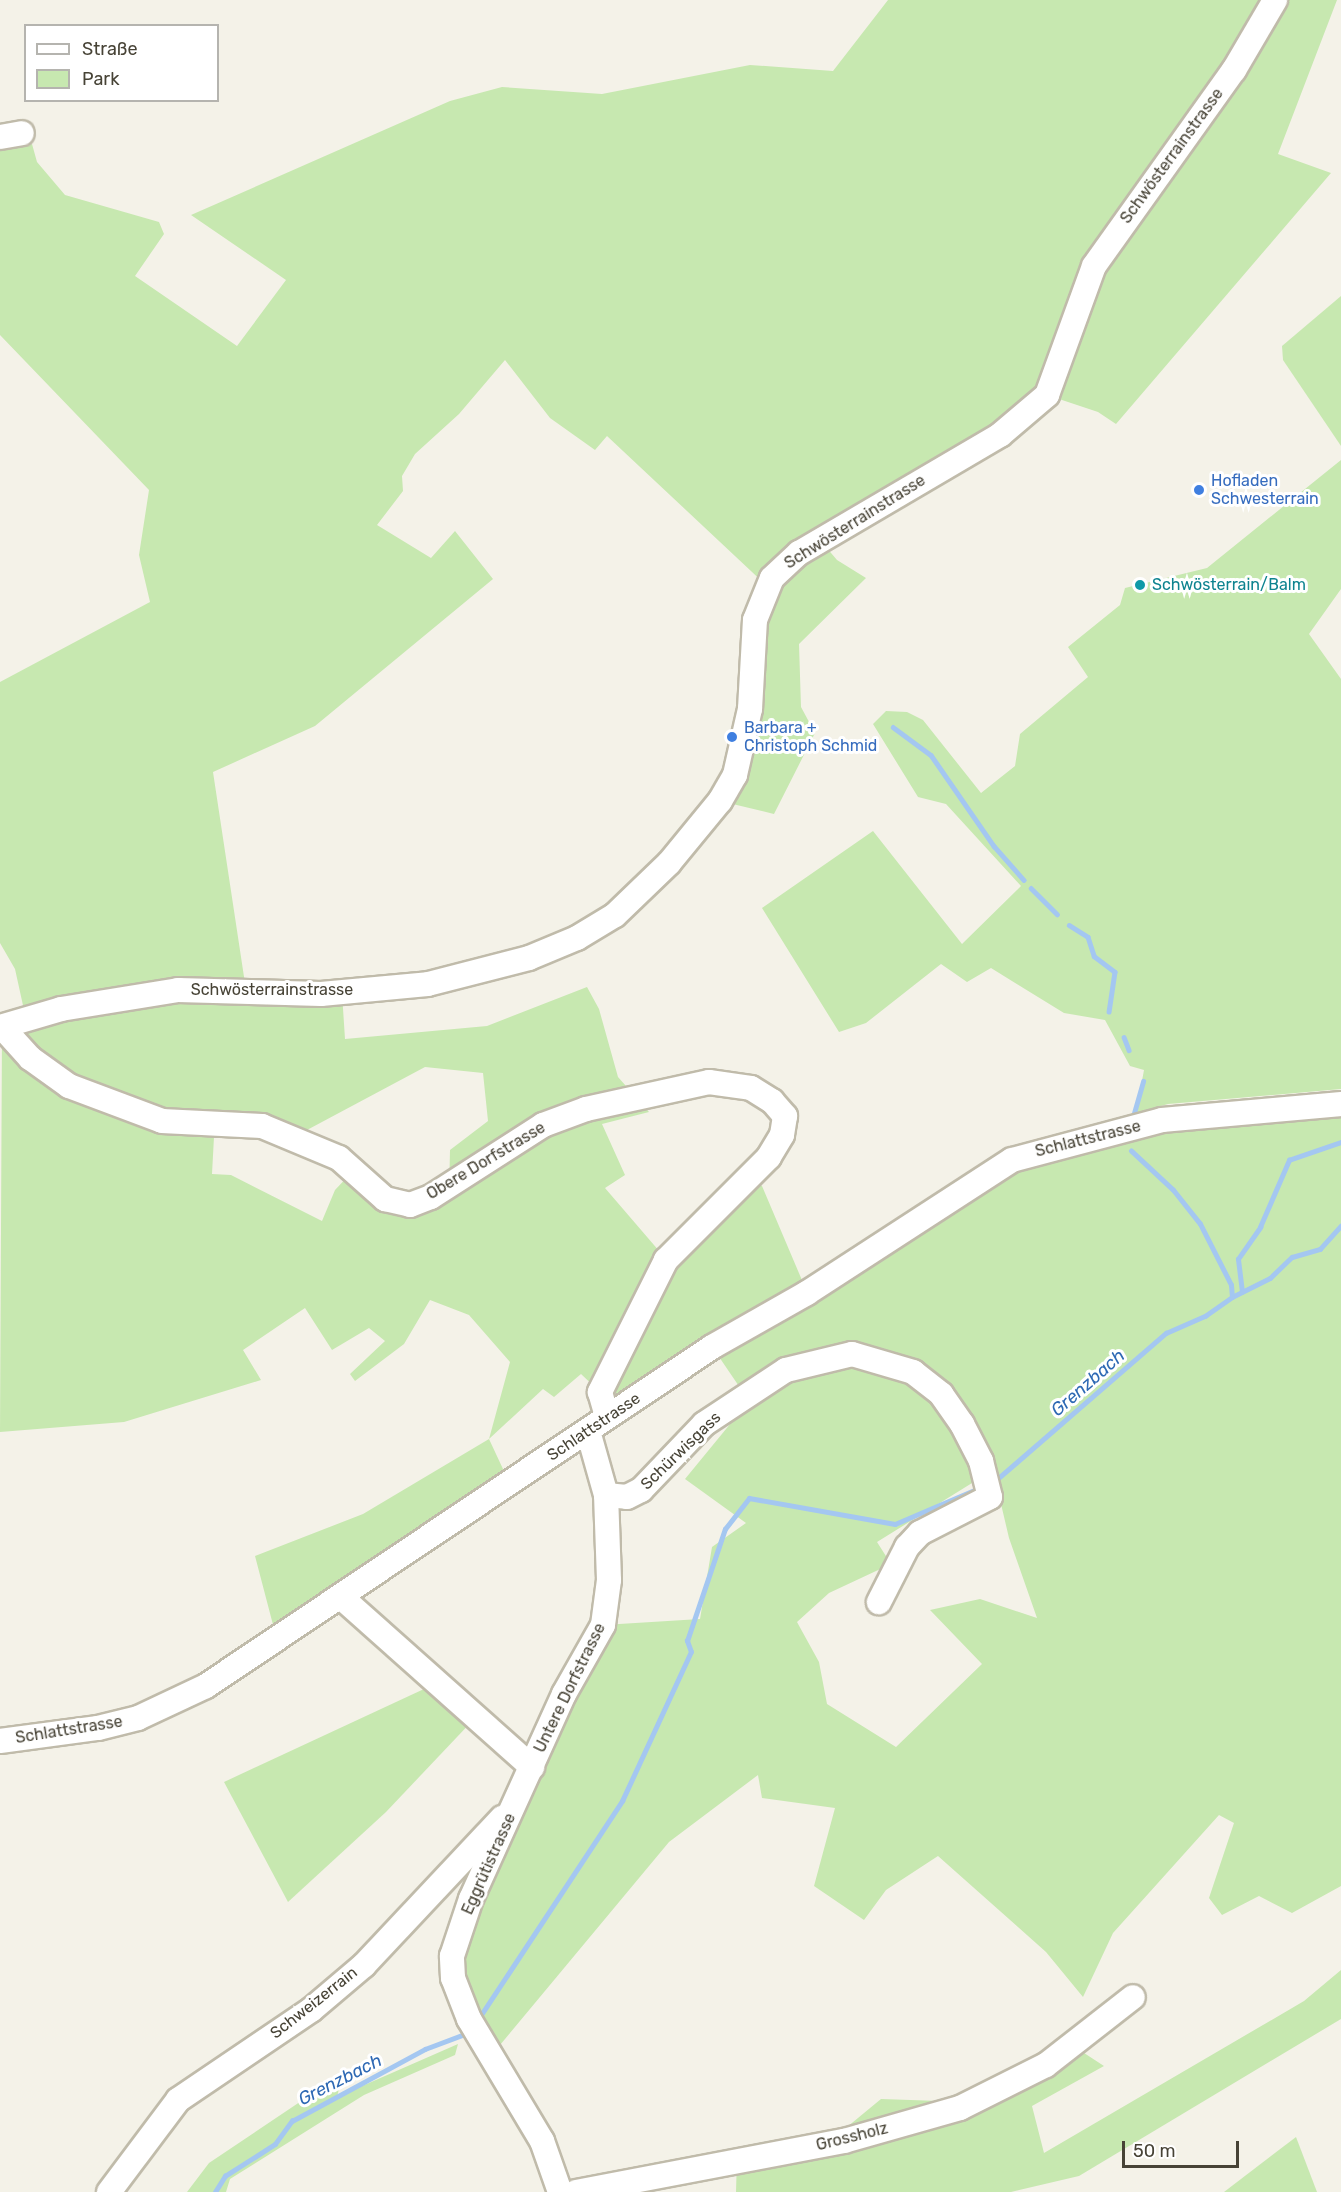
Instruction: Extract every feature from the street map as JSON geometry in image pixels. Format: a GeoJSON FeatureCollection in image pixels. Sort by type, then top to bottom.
{"type":"FeatureCollection","features":[{"type":"Feature","properties":{"kind":"street","name":"Schwösterrainstrasse"},"geometry":{"type":"LineString","coordinates":[[1,1027],[61,1009],[169,991],[212,988],[321,994],[428,984],[529,957],[577,938],[615,915],[669,863],[720,801],[735,775],[750,709],[755,620],[772,578],[799,553],[1000,435],[1047,395],[1094,266],[1234,70],[1275,0]]}},
{"type":"Feature","properties":{"kind":"street","name":"Obere Dorfstrasse"},"geometry":{"type":"LineString","coordinates":[[1,1027],[30,1058],[69,1086],[162,1121],[262,1126],[339,1158],[385,1199],[410,1205],[431,1197],[543,1125],[586,1109],[709,1082],[751,1088],[772,1101],[785,1116],[782,1135],[750,1177],[666,1260],[600,1392],[597,1424]]}},
{"type":"Feature","properties":{"kind":"street","name":"Schlattstrasse"},"geometry":{"type":"LineString","coordinates":[[0,1741],[98,1728],[167,1706],[206,1686],[341,1598],[597,1424],[1012,1160],[1093,1136],[1191,1117],[1341,1104]]}},
{"type":"Feature","properties":{"kind":"street","name":"Schürwisgass"},"geometry":{"type":"LineString","coordinates":[[606,1495],[627,1497],[641,1490],[704,1424],[746,1393],[786,1370],[852,1354],[913,1372],[940,1394],[981,1461],[990,1497],[920,1533],[907,1547],[879,1602]]}},
{"type":"Feature","properties":{"kind":"street","name":"Untere Dorfstrasse"},"geometry":{"type":"LineString","coordinates":[[532,1767],[564,1694],[603,1625],[609,1580],[606,1495],[597,1424]]}},
{"type":"Feature","properties":{"kind":"street"},"geometry":{"type":"LineString","coordinates":[[341,1598],[532,1767]]}},
{"type":"Feature","properties":{"kind":"street","name":"Eggrütistrasse"},"geometry":{"type":"LineString","coordinates":[[532,1767],[471,1899],[452,1956],[453,1978],[469,2019],[542,2140],[560,2192]]}},
{"type":"Feature","properties":{"kind":"street","name":"Schweizerrain"},"geometry":{"type":"LineString","coordinates":[[109,2192],[178,2100],[311,2010],[364,1965],[514,1806]]}},
{"type":"Feature","properties":{"kind":"street","name":"Grossholz"},"geometry":{"type":"LineString","coordinates":[[576,2192],[844,2141],[960,2108],[1046,2065],[1133,1997]]}},
{"type":"Feature","properties":{"kind":"green space"},"geometry":{"type":"Polygon","coordinates":[[[888,0],[1337,0],[1278,154],[1331,173],[1116,424],[1098,412],[1047,395],[820,540],[837,560],[866,578],[799,644],[801,707],[815,733],[774,814],[720,801],[767,586],[607,436],[595,450],[550,418],[505,360],[459,414],[415,454],[402,476],[403,491],[377,525],[431,558],[455,531],[493,579],[315,726],[213,772],[246,990],[342,993],[345,1039],[487,1026],[587,987],[599,1009],[618,1077],[649,1112],[602,1124],[625,1175],[605,1188],[666,1259],[750,1177],[762,1186],[807,1292],[985,1174],[1093,1136],[1341,1115],[1341,1886],[1292,1913],[1259,1896],[1222,1915],[1209,1898],[1234,1823],[1219,1815],[1113,1933],[1083,1997],[1046,1952],[938,1856],[886,1890],[864,1920],[814,1886],[835,1808],[762,1798],[758,1775],[669,1842],[495,2051],[452,1956],[603,1625],[700,1619],[712,1547],[746,1523],[685,1479],[749,1401],[713,1348],[607,1417],[600,1392],[581,1374],[554,1397],[543,1389],[489,1439],[510,1362],[469,1315],[430,1300],[404,1344],[355,1381],[350,1374],[385,1341],[369,1328],[332,1350],[305,1308],[243,1350],[261,1380],[124,1422],[0,1432],[2,1027],[26,1019],[15,969],[0,943],[0,682],[150,602],[139,555],[149,490],[0,335],[0,149],[32,144],[37,162],[65,195],[159,222],[164,234],[135,276],[237,346],[286,280],[191,215],[450,101],[502,87],[602,94],[750,65],[833,71],[888,0]],[[425,1067],[292,1138],[262,1126],[214,1137],[212,1174],[231,1175],[322,1221],[335,1190],[353,1171],[385,1199],[449,1195],[450,1150],[488,1121],[483,1073],[425,1067]],[[993,1470],[877,1542],[891,1564],[829,1593],[797,1622],[819,1662],[827,1704],[896,1747],[982,1664],[930,1610],[980,1599],[1037,1618],[1009,1538],[993,1470]]]}},
{"type":"Feature","properties":{"kind":"green space"},"geometry":{"type":"Polygon","coordinates":[[[1341,296],[1341,446],[1283,360],[1282,346],[1341,296]]]}},
{"type":"Feature","properties":{"kind":"green space"},"geometry":{"type":"Polygon","coordinates":[[[1341,460],[1341,589],[1309,634],[1341,679],[1341,1089],[1168,1104],[1136,1113],[1144,1070],[1130,1066],[1105,1020],[1064,1013],[991,968],[967,982],[941,964],[866,1023],[839,1032],[762,908],[873,831],[962,944],[1021,886],[946,804],[918,797],[873,724],[886,711],[907,712],[923,720],[981,793],[1015,766],[1020,734],[1088,677],[1068,647],[1120,605],[1125,588],[1207,568],[1341,460]]]}},
{"type":"Feature","properties":{"kind":"green space"},"geometry":{"type":"Polygon","coordinates":[[[489,1439],[510,1484],[277,1640],[255,1556],[363,1514],[489,1439]]]}},
{"type":"Feature","properties":{"kind":"green space"},"geometry":{"type":"Polygon","coordinates":[[[424,1689],[445,1693],[475,1718],[386,1812],[288,1902],[224,1782],[424,1689]]]}},
{"type":"Feature","properties":{"kind":"green space"},"geometry":{"type":"Polygon","coordinates":[[[1341,1970],[1341,2019],[1079,2176],[1011,2192],[736,2192],[737,2156],[841,2132],[881,2099],[940,2101],[1081,2051],[1104,2066],[1032,2106],[1044,2153],[1304,2001],[1341,1970]]]}},
{"type":"Feature","properties":{"kind":"green space"},"geometry":{"type":"Polygon","coordinates":[[[458,2044],[455,2055],[364,2095],[230,2179],[226,2192],[187,2192],[209,2163],[343,2073],[337,2097],[458,2044]]]}},
{"type":"Feature","properties":{"kind":"green space"},"geometry":{"type":"Polygon","coordinates":[[[1296,2137],[1317,2192],[1224,2192],[1296,2137]]]}},
{"type":"Feature","properties":{"kind":"waterway"},"geometry":{"type":"LineString","coordinates":[[893,727],[931,755],[994,846],[1024,880]]}},
{"type":"Feature","properties":{"kind":"waterway"},"geometry":{"type":"LineString","coordinates":[[1031,888],[1057,914]]}},
{"type":"Feature","properties":{"kind":"waterway"},"geometry":{"type":"LineString","coordinates":[[1069,925],[1088,937],[1094,956],[1115,972],[1109,1012]]}},
{"type":"Feature","properties":{"kind":"waterway"},"geometry":{"type":"LineString","coordinates":[[1124,1037],[1129,1050]]}},
{"type":"Feature","properties":{"kind":"waterway"},"geometry":{"type":"LineString","coordinates":[[1134,1113],[1143,1081]]}},
{"type":"Feature","properties":{"kind":"waterway"},"geometry":{"type":"LineString","coordinates":[[1242,1292],[1238,1259],[1260,1227],[1289,1160],[1341,1142]]}},
{"type":"Feature","properties":{"kind":"waterway","name":"Grenzbach"},"geometry":{"type":"LineString","coordinates":[[995,1481],[1166,1333],[1205,1316],[1232,1297],[1231,1285],[1200,1224],[1173,1190],[1131,1151]]}},
{"type":"Feature","properties":{"kind":"waterway"},"geometry":{"type":"LineString","coordinates":[[1232,1297],[1270,1278],[1292,1257],[1320,1249],[1341,1226]]}},
{"type":"Feature","properties":{"kind":"waterway"},"geometry":{"type":"LineString","coordinates":[[479,2018],[622,1801],[691,1652],[687,1641],[725,1529],[749,1498],[895,1524],[979,1488]]}},
{"type":"Feature","properties":{"kind":"waterway","name":"Grenzbach"},"geometry":{"type":"LineString","coordinates":[[215,2192],[225,2176],[275,2144],[292,2121],[425,2049],[465,2034]]}},
{"type":"Feature","properties":{"kind":"place","name":"Hofladen Schwesterrain"},"geometry":{"type":"Point","coordinates":[1199,490]}},
{"type":"Feature","properties":{"kind":"place","name":"Schwösterrain/Balm"},"geometry":{"type":"Point","coordinates":[1140,585]}},
{"type":"Feature","properties":{"kind":"place","name":"Barbara + Christoph Schmid"},"geometry":{"type":"Point","coordinates":[732,737]}}]}
